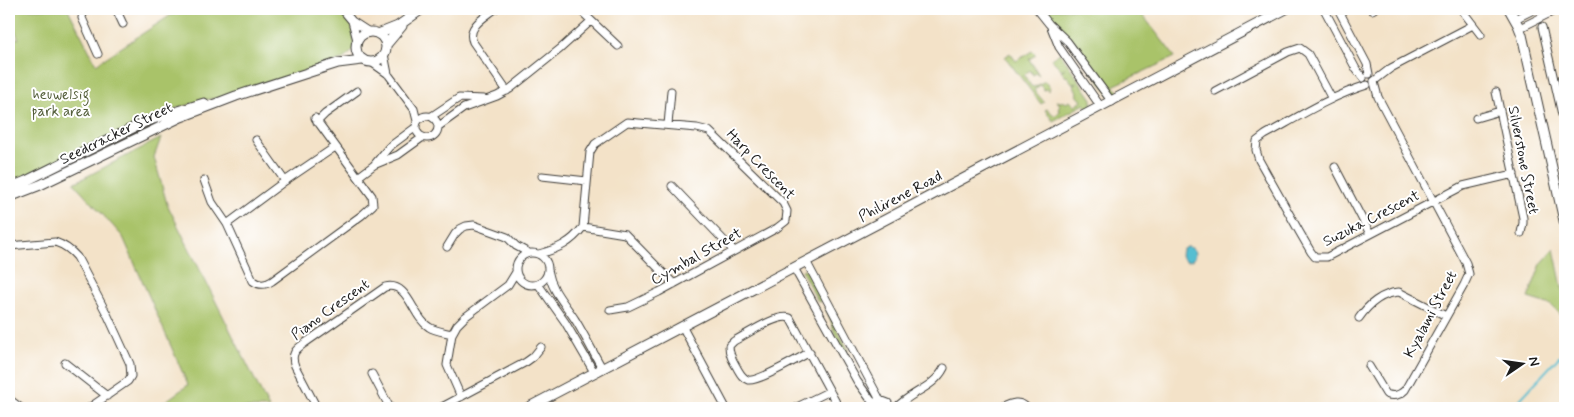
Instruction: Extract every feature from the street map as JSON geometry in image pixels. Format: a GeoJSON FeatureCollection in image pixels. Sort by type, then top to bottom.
{"type":"FeatureCollection","features":[{"type":"Feature","properties":{"kind":"street"},"geometry":{"type":"LineString","coordinates":[[90,9],[83,13],[82,18],[98,54]]}},
{"type":"Feature","properties":{"kind":"street"},"geometry":{"type":"LineString","coordinates":[[116,9],[123,24]]}},
{"type":"Feature","properties":{"kind":"street"},"geometry":{"type":"LineString","coordinates":[[356,44],[364,33],[395,28],[422,9]]}},
{"type":"Feature","properties":{"kind":"street"},"geometry":{"type":"LineString","coordinates":[[495,9],[474,27],[471,36],[473,42],[507,91]]}},
{"type":"Feature","properties":{"kind":"street"},"geometry":{"type":"LineString","coordinates":[[579,9],[618,46]]}},
{"type":"Feature","properties":{"kind":"street"},"geometry":{"type":"LineString","coordinates":[[1038,9],[1067,41],[1112,102]]}},
{"type":"Feature","properties":{"kind":"street","name":"Philirene Road"},"geometry":{"type":"LineString","coordinates":[[527,408],[1286,9]]}},
{"type":"Feature","properties":{"kind":"street","name":"Kyalami Street"},"geometry":{"type":"LineString","coordinates":[[1324,9],[1349,55],[1369,80],[1468,271],[1467,279],[1402,393],[1396,396],[1386,394],[1369,366]]}},
{"type":"Feature","properties":{"kind":"street","name":"Kyalami Street"},"geometry":{"type":"LineString","coordinates":[[1338,9],[1367,64],[1369,80]]}},
{"type":"Feature","properties":{"kind":"street"},"geometry":{"type":"LineString","coordinates":[[1461,9],[1481,35]]}},
{"type":"Feature","properties":{"kind":"street"},"geometry":{"type":"LineString","coordinates":[[1509,9],[1520,28],[1565,225]]}},
{"type":"Feature","properties":{"kind":"street"},"geometry":{"type":"LineString","coordinates":[[1515,19],[1535,9]]}},
{"type":"Feature","properties":{"kind":"street"},"geometry":{"type":"LineString","coordinates":[[1520,28],[1555,9]]}},
{"type":"Feature","properties":{"kind":"street"},"geometry":{"type":"LineString","coordinates":[[342,10],[352,21],[381,37],[385,50],[388,74]]}},
{"type":"Feature","properties":{"kind":"street"},"geometry":{"type":"LineString","coordinates":[[366,61],[379,60],[410,19]]}},
{"type":"Feature","properties":{"kind":"street"},"geometry":{"type":"LineString","coordinates":[[352,21],[357,54],[388,74],[414,109],[418,134],[423,138]]}},
{"type":"Feature","properties":{"kind":"street"},"geometry":{"type":"LineString","coordinates":[[358,177],[374,165],[398,155],[423,138],[434,136],[439,126],[467,106],[507,91],[554,54],[591,21]]}},
{"type":"Feature","properties":{"kind":"street"},"geometry":{"type":"LineString","coordinates":[[1050,24],[1059,47],[1101,107]]}},
{"type":"Feature","properties":{"kind":"street"},"geometry":{"type":"LineString","coordinates":[[1336,30],[1346,24]]}},
{"type":"Feature","properties":{"kind":"street","name":"Suzuka Crescent"},"geometry":{"type":"LineString","coordinates":[[1473,25],[1332,98],[1260,138],[1256,144],[1257,156],[1311,252],[1315,256],[1327,257],[1464,186],[1514,174]]}},
{"type":"Feature","properties":{"kind":"street"},"geometry":{"type":"LineString","coordinates":[[1542,27],[1565,128]]}},
{"type":"Feature","properties":{"kind":"street","name":"Seedcracker Street"},"geometry":{"type":"LineString","coordinates":[[338,63],[356,44]]}},
{"type":"Feature","properties":{"kind":"street"},"geometry":{"type":"LineString","coordinates":[[1215,91],[1288,52],[1300,48],[1308,54],[1332,98]]}},
{"type":"Feature","properties":{"kind":"street"},"geometry":{"type":"LineString","coordinates":[[1349,55],[1359,49]]}},
{"type":"Feature","properties":{"kind":"street","name":"Seedcracker Street"},"geometry":{"type":"LineString","coordinates":[[9,197],[40,185],[161,126],[236,96],[338,63],[366,61]]}},
{"type":"Feature","properties":{"kind":"street"},"geometry":{"type":"LineString","coordinates":[[1086,86],[1095,79]]}},
{"type":"Feature","properties":{"kind":"street"},"geometry":{"type":"LineString","coordinates":[[668,125],[670,91]]}},
{"type":"Feature","properties":{"kind":"street"},"geometry":{"type":"LineString","coordinates":[[204,180],[212,202],[227,224],[253,281],[266,284],[370,208],[373,203],[372,196],[316,120],[357,92]]}},
{"type":"Feature","properties":{"kind":"street","name":"Silverstone Street"},"geometry":{"type":"LineString","coordinates":[[1496,92],[1523,223],[1521,233]]}},
{"type":"Feature","properties":{"kind":"street","name":"Seedcracker Street"},"geometry":{"type":"LineString","coordinates":[[9,188],[154,118],[191,106],[236,96]]}},
{"type":"Feature","properties":{"kind":"street"},"geometry":{"type":"LineString","coordinates":[[374,165],[385,151],[417,124],[420,118],[429,116],[462,98],[486,100]]}},
{"type":"Feature","properties":{"kind":"street"},"geometry":{"type":"LineString","coordinates":[[449,105],[456,114]]}},
{"type":"Feature","properties":{"kind":"street"},"geometry":{"type":"LineString","coordinates":[[414,109],[436,120],[439,126]]}},
{"type":"Feature","properties":{"kind":"street"},"geometry":{"type":"LineString","coordinates":[[1476,118],[1500,111]]}},
{"type":"Feature","properties":{"kind":"street","name":"Harp Crescent"},"geometry":{"type":"LineString","coordinates":[[583,227],[590,152],[602,138],[627,122],[701,128],[714,134],[783,203],[788,211],[788,215]]}},
{"type":"Feature","properties":{"kind":"street"},"geometry":{"type":"LineString","coordinates":[[400,139],[407,149]]}},
{"type":"Feature","properties":{"kind":"street"},"geometry":{"type":"LineString","coordinates":[[256,140],[285,181]]}},
{"type":"Feature","properties":{"kind":"street"},"geometry":{"type":"LineString","coordinates":[[227,224],[335,147]]}},
{"type":"Feature","properties":{"kind":"street"},"geometry":{"type":"LineString","coordinates":[[1335,167],[1370,234]]}},
{"type":"Feature","properties":{"kind":"street"},"geometry":{"type":"LineString","coordinates":[[542,176],[587,181]]}},
{"type":"Feature","properties":{"kind":"street"},"geometry":{"type":"LineString","coordinates":[[672,186],[734,251]]}},
{"type":"Feature","properties":{"kind":"street","name":"Cymbal Street"},"geometry":{"type":"LineString","coordinates":[[610,310],[628,307],[674,284],[784,224],[788,215]]}},
{"type":"Feature","properties":{"kind":"street"},"geometry":{"type":"LineString","coordinates":[[447,247],[460,229],[470,225],[479,226],[507,236],[516,246],[529,253],[539,254],[558,250]]}},
{"type":"Feature","properties":{"kind":"street"},"geometry":{"type":"LineString","coordinates":[[508,285],[538,284],[544,280],[548,267],[558,250],[579,233],[583,227],[625,234],[674,284]]}},
{"type":"Feature","properties":{"kind":"street"},"geometry":{"type":"LineString","coordinates":[[9,246],[55,242],[72,251],[108,316],[131,366],[130,378],[89,408]]}},
{"type":"Feature","properties":{"kind":"street"},"geometry":{"type":"LineString","coordinates":[[461,397],[447,365],[452,334],[465,317],[508,285],[516,272],[518,261],[516,246]]}},
{"type":"Feature","properties":{"kind":"street"},"geometry":{"type":"LineString","coordinates":[[518,261],[529,253]]}},
{"type":"Feature","properties":{"kind":"street"},"geometry":{"type":"LineString","coordinates":[[539,254],[545,258],[551,283],[576,322],[598,370]]}},
{"type":"Feature","properties":{"kind":"street"},"geometry":{"type":"LineString","coordinates":[[806,262],[827,301],[874,404]]}},
{"type":"Feature","properties":{"kind":"street"},"geometry":{"type":"LineString","coordinates":[[794,268],[857,381],[874,404],[889,405],[903,400],[938,379],[944,368]]}},
{"type":"Feature","properties":{"kind":"street"},"geometry":{"type":"LineString","coordinates":[[516,272],[524,283]]}},
{"type":"Feature","properties":{"kind":"street"},"geometry":{"type":"LineString","coordinates":[[538,284],[598,370]]}},
{"type":"Feature","properties":{"kind":"street","name":"Piano Crescent"},"geometry":{"type":"LineString","coordinates":[[317,408],[293,362],[294,352],[385,287],[391,285],[401,290],[428,327],[452,334]]}},
{"type":"Feature","properties":{"kind":"street"},"geometry":{"type":"LineString","coordinates":[[1359,318],[1370,304],[1389,294],[1398,292],[1446,316]]}},
{"type":"Feature","properties":{"kind":"street"},"geometry":{"type":"LineString","coordinates":[[816,308],[827,301]]}},
{"type":"Feature","properties":{"kind":"street"},"geometry":{"type":"LineString","coordinates":[[810,352],[762,377],[750,380],[740,374],[731,358],[729,346],[734,341],[773,320],[786,316],[790,318],[793,321],[810,352],[830,390],[840,408]]}},
{"type":"Feature","properties":{"kind":"street"},"geometry":{"type":"LineString","coordinates":[[568,326],[576,322]]}},
{"type":"Feature","properties":{"kind":"street"},"geometry":{"type":"LineString","coordinates":[[682,326],[726,408]]}},
{"type":"Feature","properties":{"kind":"street"},"geometry":{"type":"LineString","coordinates":[[440,408],[530,360],[541,347]]}},
{"type":"Feature","properties":{"kind":"street"},"geometry":{"type":"LineString","coordinates":[[66,363],[107,396]]}},
{"type":"Feature","properties":{"kind":"street"},"geometry":{"type":"LineString","coordinates":[[372,374],[390,408]]}},
{"type":"Feature","properties":{"kind":"street"},"geometry":{"type":"LineString","coordinates":[[795,408],[830,390]]}},
{"type":"Feature","properties":{"kind":"street"},"geometry":{"type":"LineString","coordinates":[[9,399],[21,408]]}},
{"type":"Feature","properties":{"kind":"street"},"geometry":{"type":"LineString","coordinates":[[896,408],[903,400]]}},
{"type":"Feature","properties":{"kind":"street"},"geometry":{"type":"LineString","coordinates":[[1001,408],[1014,403],[1020,403],[1027,408]]}},
{"type":"Feature","properties":{"kind":"green space","name":"heuwelsig park area"},"geometry":{"type":"Polygon","coordinates":[[[9,9],[68,9],[96,64],[171,15],[189,9],[338,9],[351,21],[354,50],[342,60],[234,97],[210,99],[166,111],[9,187],[9,37],[19,39],[9,18],[9,9]]]}},
{"type":"Feature","properties":{"kind":"green space"},"geometry":{"type":"Polygon","coordinates":[[[1056,9],[1138,9],[1175,57],[1113,86],[1120,93],[1112,96],[1065,33],[1045,11],[1056,9]]]}},
{"type":"Feature","properties":{"kind":"green space"},"geometry":{"type":"Polygon","coordinates":[[[1032,51],[1036,55],[1029,59],[1039,75],[1036,73],[1033,75],[1030,70],[1024,75],[1031,86],[1034,87],[1045,81],[1050,88],[1048,91],[1044,90],[1040,85],[1034,90],[1044,102],[1041,104],[1005,57],[1010,53],[1016,61],[1032,51]]]}},
{"type":"Feature","properties":{"kind":"green space"},"geometry":{"type":"Polygon","coordinates":[[[1060,53],[1092,99],[1092,107],[1087,109],[1085,104],[1053,121],[1045,110],[1047,109],[1055,116],[1060,111],[1058,107],[1060,105],[1057,101],[1064,101],[1066,103],[1070,101],[1075,106],[1082,101],[1073,85],[1076,83],[1073,84],[1061,71],[1065,68],[1062,70],[1051,59],[1060,53]]]}},
{"type":"Feature","properties":{"kind":"green space"},"geometry":{"type":"Polygon","coordinates":[[[161,138],[154,157],[167,204],[269,408],[156,408],[188,385],[123,237],[74,183],[161,138]]]}},
{"type":"Feature","properties":{"kind":"green space"},"geometry":{"type":"Polygon","coordinates":[[[1554,249],[1565,301],[1565,319],[1551,305],[1528,298],[1541,264],[1554,249]]]}},
{"type":"Feature","properties":{"kind":"green space"},"geometry":{"type":"Polygon","coordinates":[[[803,269],[806,270],[821,299],[820,302],[818,302],[802,272],[803,269]]]}},
{"type":"Feature","properties":{"kind":"green space"},"geometry":{"type":"Polygon","coordinates":[[[825,307],[848,349],[846,352],[834,332],[825,307]]]}},
{"type":"Feature","properties":{"kind":"water"},"geometry":{"type":"Polygon","coordinates":[[[1185,247],[1191,247],[1195,254],[1191,261],[1185,261],[1181,257],[1181,251],[1185,247]]]}},
{"type":"Feature","properties":{"kind":"waterway"},"geometry":{"type":"LineString","coordinates":[[1512,408],[1559,357],[1565,355]]}}]}
